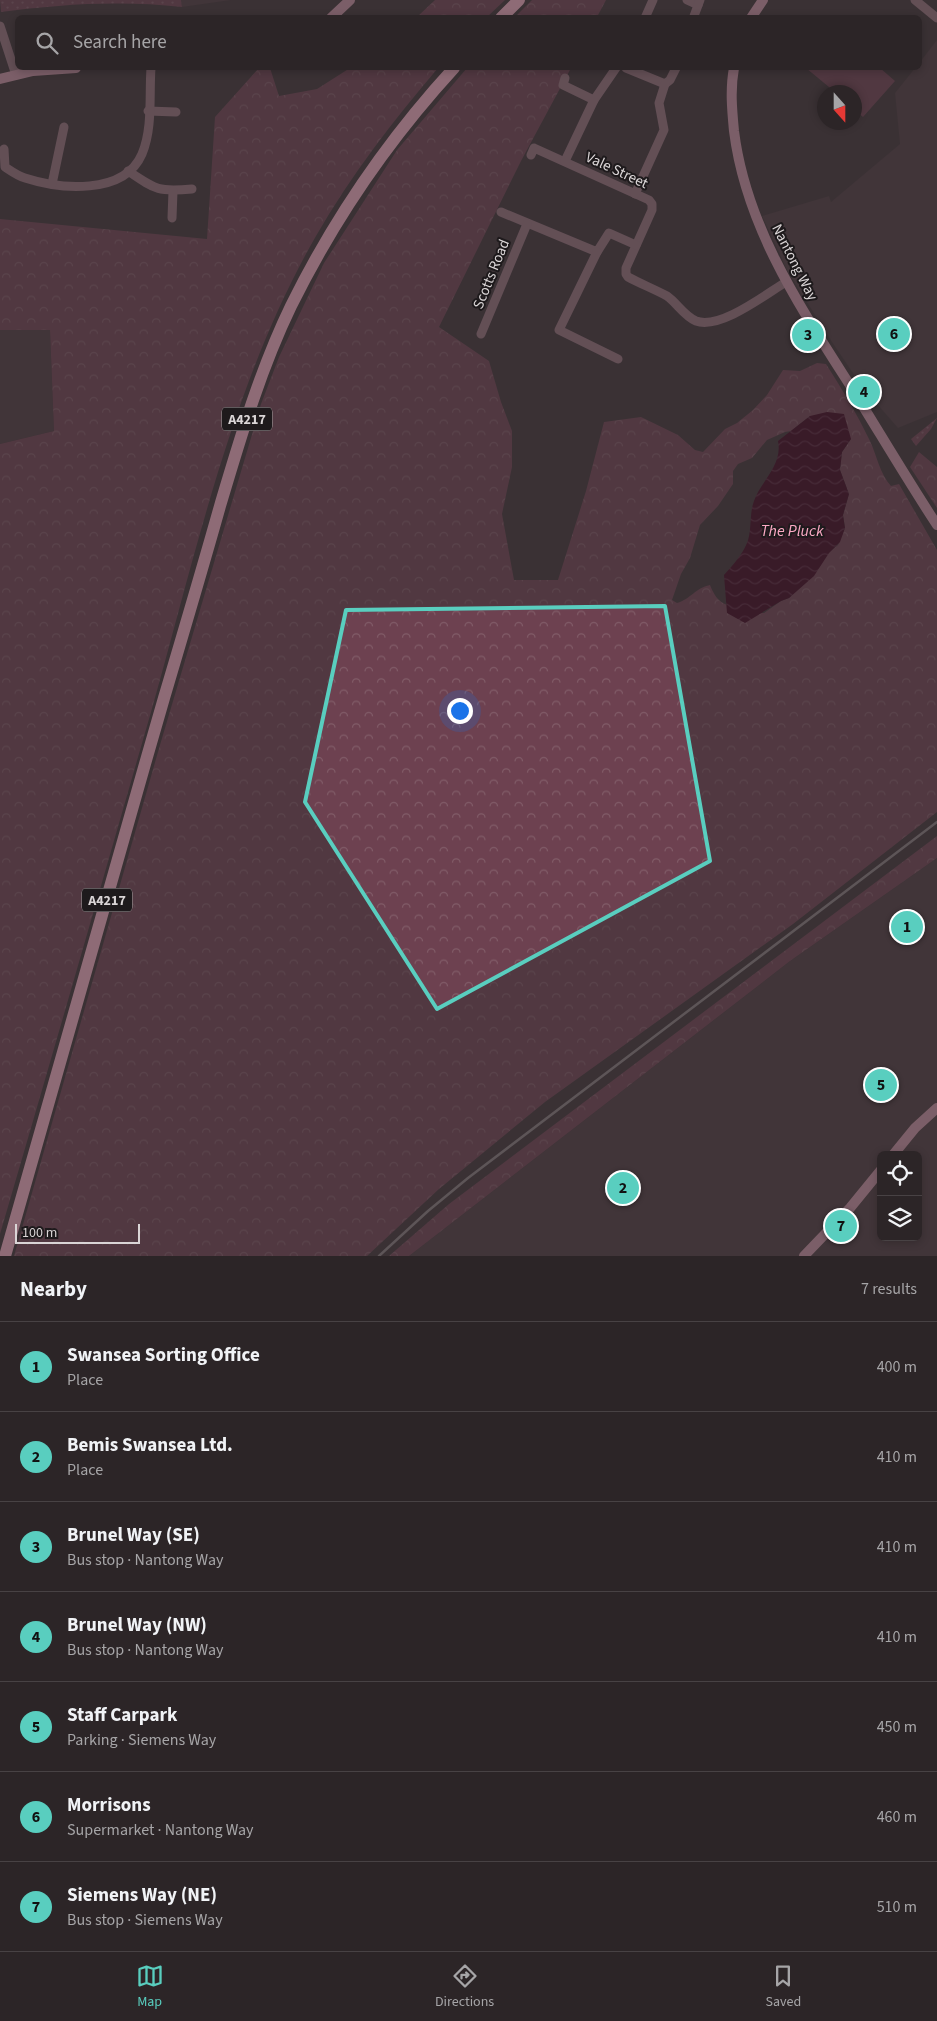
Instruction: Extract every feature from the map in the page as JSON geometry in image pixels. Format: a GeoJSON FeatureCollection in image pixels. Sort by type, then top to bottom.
{"type":"FeatureCollection","features":[{"type":"Feature","properties":{"kind":"main road"},"geometry":{"type":"LineString","coordinates":[[504,15],[519,0]]}},
{"type":"Feature","properties":{"kind":"main road","name":"A4217"},"geometry":{"type":"LineString","coordinates":[[5,1256],[237,449],[262,376],[290,308],[355,192],[385,148],[424,100],[452,70]]}},
{"type":"Feature","properties":{"kind":"street"},"geometry":{"type":"LineString","coordinates":[[646,15],[653,0]]}},
{"type":"Feature","properties":{"kind":"street"},"geometry":{"type":"LineString","coordinates":[[687,0],[699,3],[694,15]]}},
{"type":"Feature","properties":{"kind":"street"},"geometry":{"type":"LineString","coordinates":[[753,15],[763,0]]}},
{"type":"Feature","properties":{"kind":"street"},"geometry":{"type":"LineString","coordinates":[[915,0],[937,18]]}},
{"type":"Feature","properties":{"kind":"street"},"geometry":{"type":"LineString","coordinates":[[334,15],[348,2]]}},
{"type":"Feature","properties":{"kind":"street"},"geometry":{"type":"LineString","coordinates":[[0,26],[16,75]]}},
{"type":"Feature","properties":{"kind":"street"},"geometry":{"type":"LineString","coordinates":[[0,79],[33,71],[47,70]]}},
{"type":"Feature","properties":{"kind":"street"},"geometry":{"type":"LineString","coordinates":[[4,149],[5,167],[23,178],[52,184],[83,187],[104,184],[128,171],[141,155],[148,125],[151,70]]}},
{"type":"Feature","properties":{"kind":"street"},"geometry":{"type":"LineString","coordinates":[[565,161],[594,100],[615,70]]}},
{"type":"Feature","properties":{"kind":"street"},"geometry":{"type":"LineString","coordinates":[[631,70],[665,84]]}},
{"type":"Feature","properties":{"kind":"street"},"geometry":{"type":"LineString","coordinates":[[635,194],[664,130],[660,103],[665,84],[670,80],[675,70]]}},
{"type":"Feature","properties":{"kind":"street","name":"Nantong Way"},"geometry":{"type":"LineString","coordinates":[[734,70],[731,82],[732,114],[737,155],[756,218],[786,282],[937,525]]}},
{"type":"Feature","properties":{"kind":"street"},"geometry":{"type":"LineString","coordinates":[[565,78],[563,85],[594,100]]}},
{"type":"Feature","properties":{"kind":"street"},"geometry":{"type":"LineString","coordinates":[[148,110],[176,112]]}},
{"type":"Feature","properties":{"kind":"street"},"geometry":{"type":"LineString","coordinates":[[52,184],[64,128]]}},
{"type":"Feature","properties":{"kind":"street","name":"Vale Street"},"geometry":{"type":"LineString","coordinates":[[531,155],[534,148],[649,200],[652,204],[652,210],[626,268],[626,274],[628,277],[668,297],[694,320],[700,322],[722,319],[745,308],[786,282]]}},
{"type":"Feature","properties":{"kind":"street"},"geometry":{"type":"LineString","coordinates":[[128,171],[154,189],[173,191],[192,189]]}},
{"type":"Feature","properties":{"kind":"street"},"geometry":{"type":"LineString","coordinates":[[172,218],[173,191]]}},
{"type":"Feature","properties":{"kind":"street"},"geometry":{"type":"LineString","coordinates":[[501,212],[597,252]]}},
{"type":"Feature","properties":{"kind":"street","name":"Scotts Road"},"geometry":{"type":"LineString","coordinates":[[481,334],[527,224]]}},
{"type":"Feature","properties":{"kind":"street"},"geometry":{"type":"LineString","coordinates":[[618,359],[559,330],[597,252],[609,233],[636,245]]}},
{"type":"Feature","properties":{"kind":"street"},"geometry":{"type":"LineString","coordinates":[[896,1151],[915,1128],[937,1108]]}},
{"type":"Feature","properties":{"kind":"street"},"geometry":{"type":"LineString","coordinates":[[804,1256],[850,1208],[877,1175]]}},
{"type":"Feature","properties":{"kind":"highlighted area"},"geometry":{"type":"Polygon","coordinates":[[[665,606],[710,861],[437,1009],[305,802],[346,610],[665,606]]]}},
{"type":"Feature","properties":{"kind":"shaded area"},"geometry":{"type":"Polygon","coordinates":[[[181,0],[231,0],[182,7],[181,0]]]}},
{"type":"Feature","properties":{"kind":"shaded area"},"geometry":{"type":"Polygon","coordinates":[[[937,40],[937,412],[898,428],[863,388],[832,342],[788,272],[762,216],[829,196],[831,202],[900,144],[895,93],[913,70],[922,70],[922,59],[937,40]]]}},
{"type":"Feature","properties":{"kind":"shaded area"},"geometry":{"type":"Polygon","coordinates":[[[0,330],[50,330],[54,431],[0,444],[0,330]]]}},
{"type":"Feature","properties":{"kind":"shaded area"},"geometry":{"type":"Polygon","coordinates":[[[937,858],[937,1256],[409,1256],[790,961],[937,858]]]}},
{"type":"Feature","properties":{"kind":"green space"},"geometry":{"type":"Polygon","coordinates":[[[0,0],[181,0],[182,7],[114,3],[1,12],[0,0]]]}},
{"type":"Feature","properties":{"kind":"green space"},"geometry":{"type":"Polygon","coordinates":[[[435,0],[505,0],[489,15],[419,15],[435,0]]]}},
{"type":"Feature","properties":{"kind":"green space"},"geometry":{"type":"Polygon","coordinates":[[[532,0],[606,0],[598,15],[517,15],[532,0]]]}},
{"type":"Feature","properties":{"kind":"green space"},"geometry":{"type":"Polygon","coordinates":[[[257,70],[271,70],[279,96],[317,89],[347,70],[436,70],[373,149],[329,213],[287,291],[239,408],[201,529],[151,712],[0,1234],[0,444],[54,431],[50,330],[0,330],[0,219],[207,239],[215,117],[257,70]]]}},
{"type":"Feature","properties":{"kind":"green space"},"geometry":{"type":"Polygon","coordinates":[[[465,70],[570,70],[521,161],[439,327],[489,361],[512,431],[512,467],[502,514],[514,580],[558,580],[586,491],[604,422],[641,417],[678,435],[695,450],[703,452],[725,429],[737,423],[753,410],[767,395],[783,370],[800,371],[817,363],[826,364],[865,431],[884,476],[891,486],[899,484],[937,550],[937,812],[793,924],[545,1102],[439,1189],[367,1256],[14,1256],[160,745],[261,404],[279,357],[324,263],[397,150],[465,70]],[[810,416],[791,431],[767,440],[752,458],[738,464],[733,471],[733,484],[718,506],[700,525],[690,558],[681,574],[672,600],[677,603],[705,586],[710,585],[716,597],[727,605],[727,613],[764,613],[781,601],[789,598],[814,574],[828,553],[838,545],[845,528],[843,515],[849,494],[840,470],[842,452],[851,439],[810,416]]]}},
{"type":"Feature","properties":{"kind":"green space"},"geometry":{"type":"Polygon","coordinates":[[[808,70],[882,70],[895,81],[863,117],[862,85],[827,85],[808,70]]]}},
{"type":"Feature","properties":{"kind":"green space"},"geometry":{"type":"Polygon","coordinates":[[[937,418],[931,429],[916,446],[911,439],[937,418]]]}},
{"type":"Feature","properties":{"kind":"green space"},"geometry":{"type":"Polygon","coordinates":[[[919,452],[937,467],[937,508],[910,467],[919,452]]]}},
{"type":"Feature","properties":{"kind":"green space"},"geometry":{"type":"Polygon","coordinates":[[[937,836],[937,858],[790,961],[409,1256],[389,1256],[449,1204],[937,836]]]}},
{"type":"Feature","properties":{"kind":"water","name":"The Pluck"},"geometry":{"type":"Polygon","coordinates":[[[827,412],[844,414],[851,439],[842,452],[840,470],[849,494],[843,515],[845,528],[840,542],[829,553],[814,576],[789,598],[745,623],[727,613],[724,575],[740,556],[747,543],[754,501],[777,458],[779,450],[778,441],[810,416],[827,412]]]}},
{"type":"Feature","properties":{"kind":"railway"},"geometry":{"type":"LineString","coordinates":[[379,1256],[428,1211],[468,1178],[937,822]]}},
{"type":"Feature","properties":{"kind":"place","name":"Morrisons"},"geometry":{"type":"Point","coordinates":[894,334]}},
{"type":"Feature","properties":{"kind":"place","name":"Brunel Way (SE)"},"geometry":{"type":"Point","coordinates":[808,335]}},
{"type":"Feature","properties":{"kind":"place","name":"Brunel Way (NW)"},"geometry":{"type":"Point","coordinates":[864,392]}},
{"type":"Feature","properties":{"kind":"place","name":"Swansea Sorting Office"},"geometry":{"type":"Point","coordinates":[907,927]}},
{"type":"Feature","properties":{"kind":"place","name":"Staff Carpark"},"geometry":{"type":"Point","coordinates":[881,1085]}},
{"type":"Feature","properties":{"kind":"place","name":"Bemis Swansea Ltd."},"geometry":{"type":"Point","coordinates":[623,1188]}},
{"type":"Feature","properties":{"kind":"place","name":"Siemens Way (NE)"},"geometry":{"type":"Point","coordinates":[841,1226]}}]}
